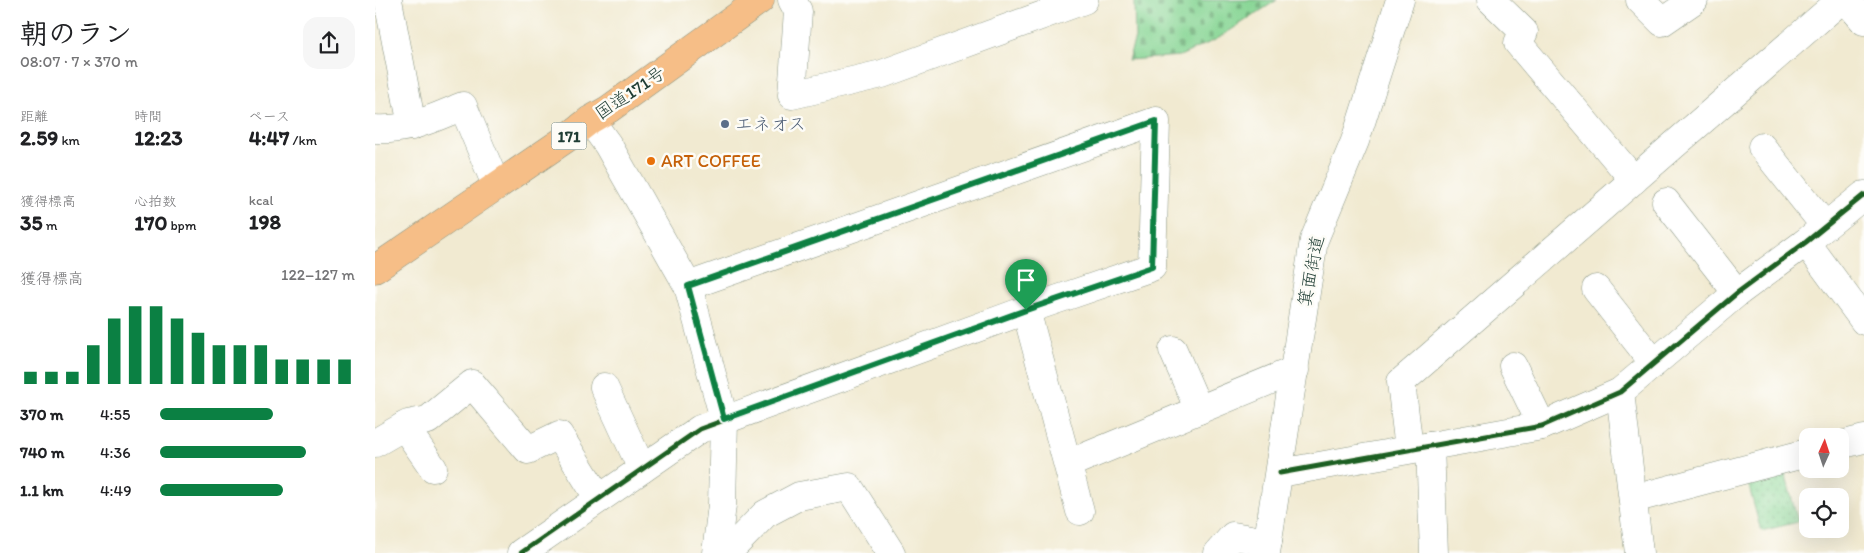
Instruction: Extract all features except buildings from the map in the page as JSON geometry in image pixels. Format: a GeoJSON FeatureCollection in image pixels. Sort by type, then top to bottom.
{"type":"FeatureCollection","features":[{"type":"Feature","properties":{"kind":"highway","name":"国道171号"},"geometry":{"type":"LineString","coordinates":[[375,269],[567,138],[590,120],[609,109],[761,0]]}},
{"type":"Feature","properties":{"kind":"street"},"geometry":{"type":"LineString","coordinates":[[388,0],[412,126]]}},
{"type":"Feature","properties":{"kind":"street"},"geometry":{"type":"LineString","coordinates":[[792,0],[799,11],[792,95],[882,74],[1084,0]]}},
{"type":"Feature","properties":{"kind":"street","name":"箕面街道"},"geometry":{"type":"LineString","coordinates":[[1267,548],[1314,240],[1355,141],[1400,0]]}},
{"type":"Feature","properties":{"kind":"street"},"geometry":{"type":"LineString","coordinates":[[1491,0],[1524,32],[1519,42],[1634,180]]}},
{"type":"Feature","properties":{"kind":"street"},"geometry":{"type":"LineString","coordinates":[[1640,0],[1662,22],[1694,0]]}},
{"type":"Feature","properties":{"kind":"street"},"geometry":{"type":"LineString","coordinates":[[1434,553],[1420,448],[1401,382],[1841,0]]}},
{"type":"Feature","properties":{"kind":"street"},"geometry":{"type":"LineString","coordinates":[[1846,0],[1864,21]]}},
{"type":"Feature","properties":{"kind":"street"},"geometry":{"type":"LineString","coordinates":[[375,129],[393,130],[412,126],[463,106],[496,186]]}},
{"type":"Feature","properties":{"kind":"street"},"geometry":{"type":"LineString","coordinates":[[590,120],[608,145],[688,286],[724,419],[722,505],[716,553]]}},
{"type":"Feature","properties":{"kind":"street"},"geometry":{"type":"LineString","coordinates":[[521,553],[700,429],[1026,310],[1152,267],[1156,121],[688,286]]}},
{"type":"Feature","properties":{"kind":"street"},"geometry":{"type":"LineString","coordinates":[[1761,146],[1816,234],[1864,320]]}},
{"type":"Feature","properties":{"kind":"street"},"geometry":{"type":"LineString","coordinates":[[1279,473],[1542,426],[1620,392],[1737,293],[1816,234],[1864,194]]}},
{"type":"Feature","properties":{"kind":"street"},"geometry":{"type":"LineString","coordinates":[[1666,202],[1737,293]]}},
{"type":"Feature","properties":{"kind":"street"},"geometry":{"type":"LineString","coordinates":[[1596,289],[1654,363]]}},
{"type":"Feature","properties":{"kind":"street"},"geometry":{"type":"LineString","coordinates":[[1026,310],[1069,464],[1080,511]]}},
{"type":"Feature","properties":{"kind":"street"},"geometry":{"type":"LineString","coordinates":[[1173,350],[1199,410]]}},
{"type":"Feature","properties":{"kind":"street"},"geometry":{"type":"LineString","coordinates":[[1513,366],[1542,426]]}},
{"type":"Feature","properties":{"kind":"street"},"geometry":{"type":"LineString","coordinates":[[1069,464],[1295,370]]}},
{"type":"Feature","properties":{"kind":"street"},"geometry":{"type":"LineString","coordinates":[[375,443],[404,426],[428,420],[472,384],[527,450],[559,435],[599,499]]}},
{"type":"Feature","properties":{"kind":"street"},"geometry":{"type":"LineString","coordinates":[[604,387],[642,469]]}},
{"type":"Feature","properties":{"kind":"street"},"geometry":{"type":"LineString","coordinates":[[1620,392],[1639,553]]}},
{"type":"Feature","properties":{"kind":"street"},"geometry":{"type":"LineString","coordinates":[[404,426],[433,468]]}},
{"type":"Feature","properties":{"kind":"street"},"geometry":{"type":"LineString","coordinates":[[1849,443],[1864,439]]}},
{"type":"Feature","properties":{"kind":"street"},"geometry":{"type":"LineString","coordinates":[[1633,498],[1799,455]]}},
{"type":"Feature","properties":{"kind":"street"},"geometry":{"type":"LineString","coordinates":[[727,553],[765,514],[799,496],[849,487],[891,553]]}},
{"type":"Feature","properties":{"kind":"street"},"geometry":{"type":"LineString","coordinates":[[1218,553],[1233,536],[1267,548]]}},
{"type":"Feature","properties":{"kind":"green space"},"geometry":{"type":"Polygon","coordinates":[[[1134,0],[1277,0],[1217,39],[1180,56],[1128,60],[1135,38],[1134,0]]]}},
{"type":"Feature","properties":{"kind":"green space"},"geometry":{"type":"Polygon","coordinates":[[[1785,473],[1798,522],[1761,531],[1748,483],[1785,473]]]}},
{"type":"Feature","properties":{"kind":"cycle path"},"geometry":{"type":"LineString","coordinates":[[521,553],[700,429],[1026,310],[1152,267],[1156,121],[688,286]]}},
{"type":"Feature","properties":{"kind":"cycle path"},"geometry":{"type":"LineString","coordinates":[[1280,473],[1542,426],[1620,392],[1737,293],[1806,242],[1864,195]]}},
{"type":"Feature","properties":{"kind":"place","name":"エネオス"},"geometry":{"type":"Point","coordinates":[725,124]}},
{"type":"Feature","properties":{"kind":"place","name":"ART COFFEE"},"geometry":{"type":"Point","coordinates":[651,161]}},
{"type":"Feature","properties":{"kind":"route"},"geometry":{"type":"LineString","coordinates":[[1156,121],[1152,267],[1026,310],[724,419],[688,286],[1156,121]]}}]}
